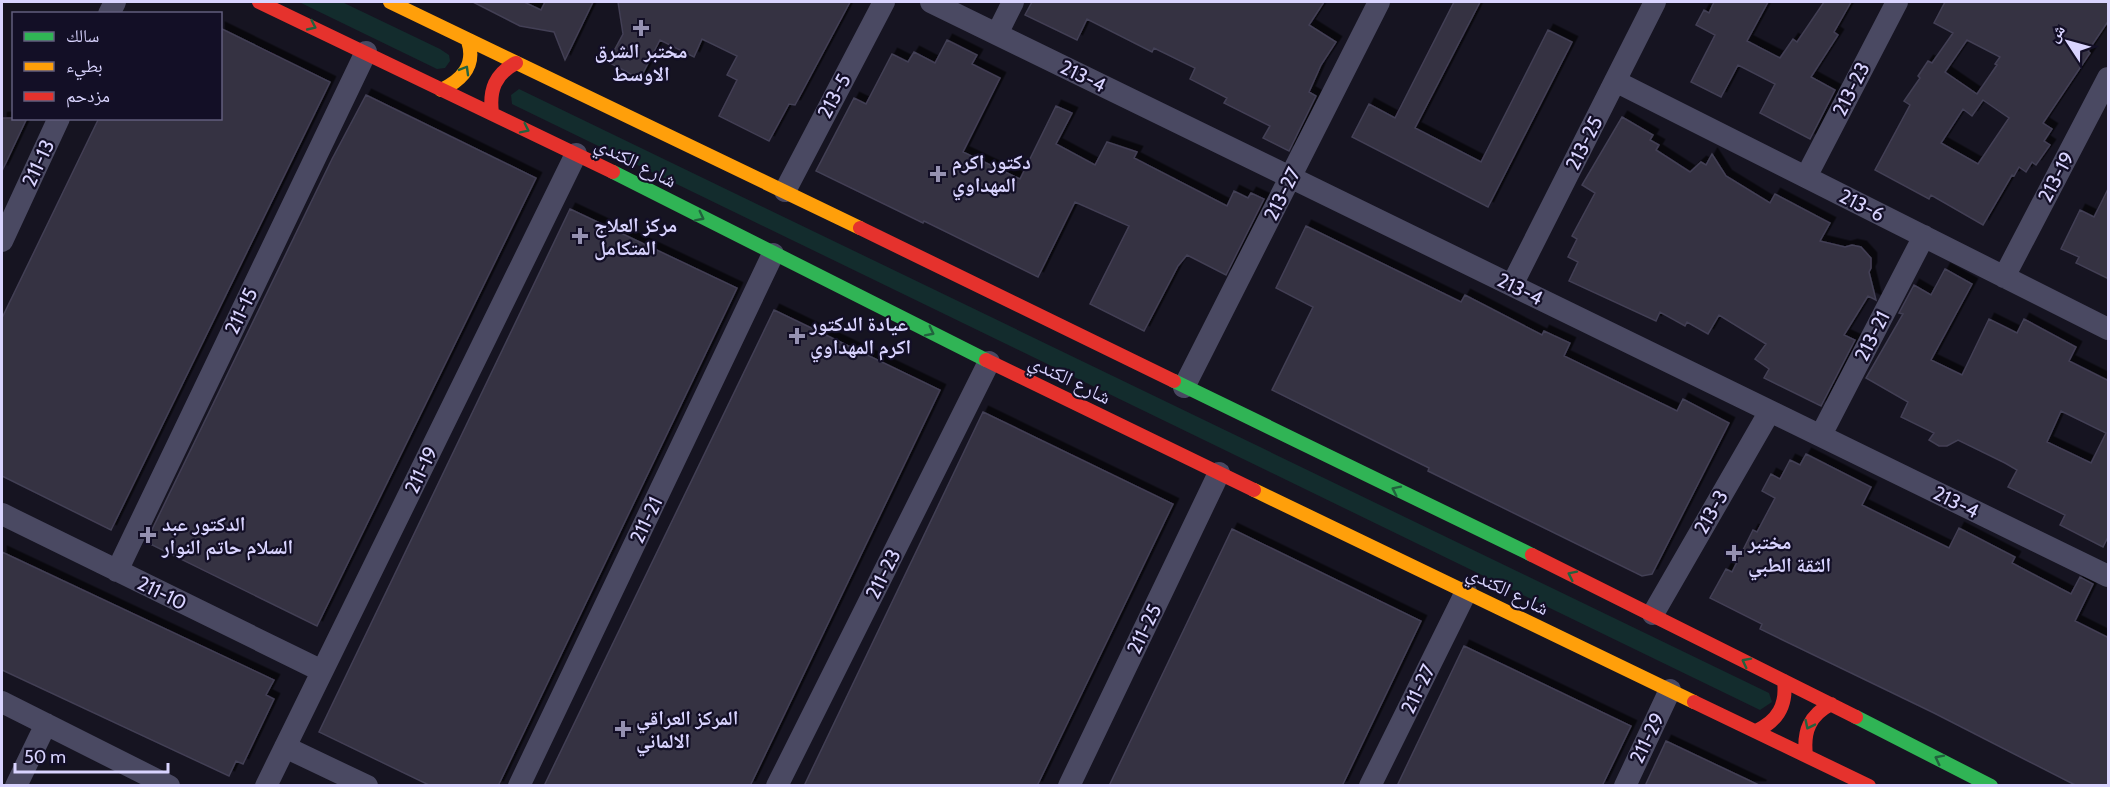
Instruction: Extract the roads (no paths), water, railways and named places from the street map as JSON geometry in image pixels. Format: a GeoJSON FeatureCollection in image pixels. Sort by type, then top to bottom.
{"type":"FeatureCollection","features":[{"type":"Feature","properties":{"kind":"street","name":"شارع الكندي"},"geometry":{"type":"LineString","coordinates":[[259,2],[576,154],[988,362],[1869,786]]}},
{"type":"Feature","properties":{"kind":"street","name":"شارع الكندي"},"geometry":{"type":"LineString","coordinates":[[390,2],[785,191],[1653,614],[1991,786]]}},
{"type":"Feature","properties":{"kind":"street","name":"213-5"},"geometry":{"type":"LineString","coordinates":[[785,191],[884,2]]}},
{"type":"Feature","properties":{"kind":"street","name":"213-4"},"geometry":{"type":"LineString","coordinates":[[931,2],[2109,576]]}},
{"type":"Feature","properties":{"kind":"street"},"geometry":{"type":"LineString","coordinates":[[997,34],[1013,2]]}},
{"type":"Feature","properties":{"kind":"street","name":"213-27"},"geometry":{"type":"LineString","coordinates":[[1184,387],[1379,2]]}},
{"type":"Feature","properties":{"kind":"street","name":"213-25"},"geometry":{"type":"LineString","coordinates":[[1512,285],[1655,2]]}},
{"type":"Feature","properties":{"kind":"street","name":"213-23"},"geometry":{"type":"LineString","coordinates":[[1806,177],[1897,2]]}},
{"type":"Feature","properties":{"kind":"street"},"geometry":{"type":"LineString","coordinates":[[441,90],[464,75],[471,57],[472,48],[468,40]]}},
{"type":"Feature","properties":{"kind":"street","name":"211-15"},"geometry":{"type":"LineString","coordinates":[[117,570],[366,52]]}},
{"type":"Feature","properties":{"kind":"street"},"geometry":{"type":"LineString","coordinates":[[492,113],[490,103],[493,83],[499,74],[516,63]]}},
{"type":"Feature","properties":{"kind":"street","name":"213-19"},"geometry":{"type":"LineString","coordinates":[[2004,277],[2109,78]]}},
{"type":"Feature","properties":{"kind":"street","name":"213-6"},"geometry":{"type":"LineString","coordinates":[[1615,81],[2109,329]]}},
{"type":"Feature","properties":{"kind":"street","name":"211-13"},"geometry":{"type":"LineString","coordinates":[[2,240],[58,120]]}},
{"type":"Feature","properties":{"kind":"street","name":"211-19"},"geometry":{"type":"LineString","coordinates":[[266,786],[576,154]]}},
{"type":"Feature","properties":{"kind":"street","name":"213-21"},"geometry":{"type":"LineString","coordinates":[[1821,435],[1924,236]]}},
{"type":"Feature","properties":{"kind":"street","name":"211-21"},"geometry":{"type":"LineString","coordinates":[[519,786],[773,254]]}},
{"type":"Feature","properties":{"kind":"street","name":"211-23"},"geometry":{"type":"LineString","coordinates":[[777,786],[988,362]]}},
{"type":"Feature","properties":{"kind":"street","name":"213-3"},"geometry":{"type":"LineString","coordinates":[[1653,614],[1770,411]]}},
{"type":"Feature","properties":{"kind":"street","name":"211-25"},"geometry":{"type":"LineString","coordinates":[[1069,786],[1219,472]]}},
{"type":"Feature","properties":{"kind":"street","name":"211-10"},"geometry":{"type":"LineString","coordinates":[[2,514],[322,671]]}},
{"type":"Feature","properties":{"kind":"street","name":"211-27"},"geometry":{"type":"LineString","coordinates":[[1370,786],[1466,592]]}},
{"type":"Feature","properties":{"kind":"street"},"geometry":{"type":"LineString","coordinates":[[1756,731],[1772,723],[1783,708],[1784,681]]}},
{"type":"Feature","properties":{"kind":"street","name":"211-29"},"geometry":{"type":"LineString","coordinates":[[1625,786],[1670,690]]}},
{"type":"Feature","properties":{"kind":"street"},"geometry":{"type":"LineString","coordinates":[[2,702],[169,786]]}},
{"type":"Feature","properties":{"kind":"street"},"geometry":{"type":"LineString","coordinates":[[1806,754],[1803,744],[1808,724],[1821,709],[1831,704]]}},
{"type":"Feature","properties":{"kind":"street"},"geometry":{"type":"LineString","coordinates":[[16,786],[46,724]]}},
{"type":"Feature","properties":{"kind":"street"},"geometry":{"type":"LineString","coordinates":[[285,747],[367,786]]}},
{"type":"Feature","properties":{"kind":"place","name":"مختبر الشرق الاوسط"},"geometry":{"type":"Point","coordinates":[641,28]}},
{"type":"Feature","properties":{"kind":"place","name":"دكتور اكرم المهداوي"},"geometry":{"type":"Point","coordinates":[938,174]}},
{"type":"Feature","properties":{"kind":"place","name":"مركز العلاج المتكامل"},"geometry":{"type":"Point","coordinates":[580,236]}},
{"type":"Feature","properties":{"kind":"place","name":"عيادة الدكتور اكرم المهداوي"},"geometry":{"type":"Point","coordinates":[797,336]}},
{"type":"Feature","properties":{"kind":"place","name":"الدكتور عبد السلام حاتم النوار"},"geometry":{"type":"Point","coordinates":[148,535]}},
{"type":"Feature","properties":{"kind":"place","name":"مختبر الثقة الطبي"},"geometry":{"type":"Point","coordinates":[1734,553]}},
{"type":"Feature","properties":{"kind":"place","name":"المركز العراقي الالماني"},"geometry":{"type":"Point","coordinates":[623,729]}}]}
